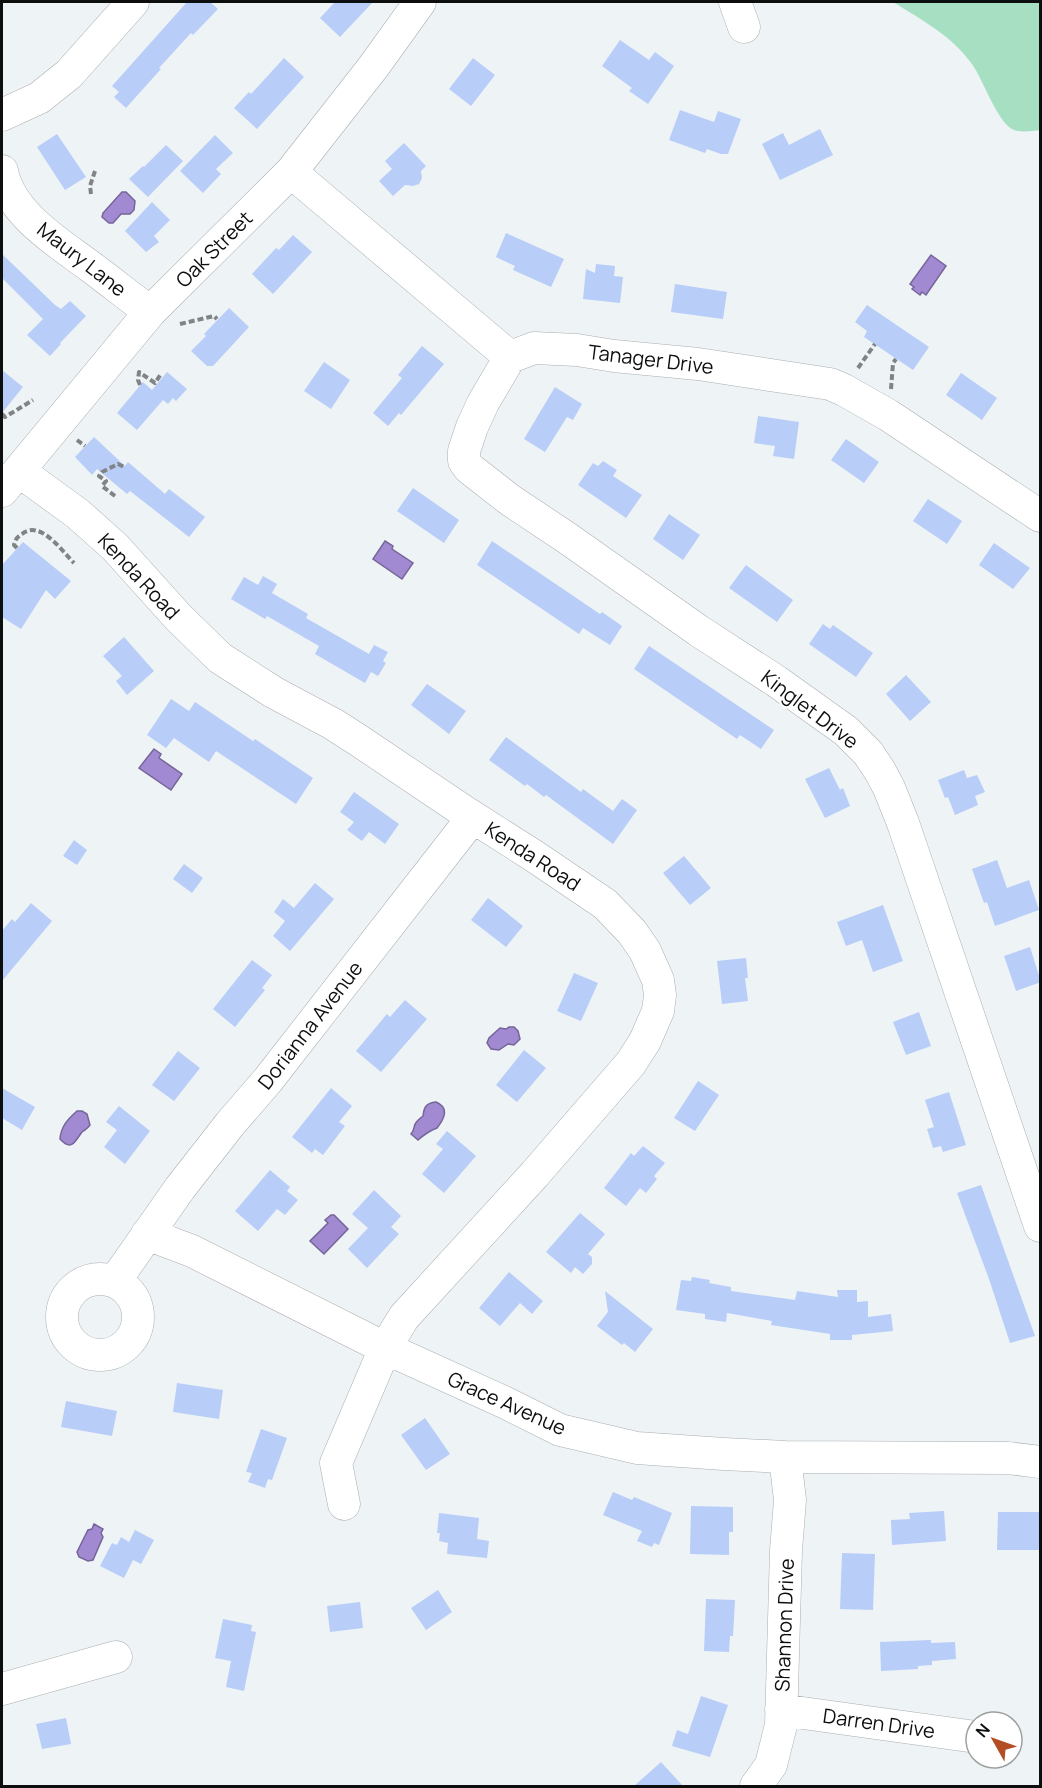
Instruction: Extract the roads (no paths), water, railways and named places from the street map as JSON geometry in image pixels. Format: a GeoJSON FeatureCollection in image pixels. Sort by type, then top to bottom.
{"type":"FeatureCollection","features":[{"type":"Feature","properties":{"kind":"street"},"geometry":{"type":"LineString","coordinates":[[2,115],[39,98],[69,74],[133,2]]}},
{"type":"Feature","properties":{"kind":"street","name":"Oak Street"},"geometry":{"type":"LineString","coordinates":[[10,481],[150,312],[291,172],[374,66],[420,2]]}},
{"type":"Feature","properties":{"kind":"street","name":"Maury Lane"},"geometry":{"type":"LineString","coordinates":[[2,171],[11,194],[37,226],[150,312]]}},
{"type":"Feature","properties":{"kind":"street"},"geometry":{"type":"LineString","coordinates":[[291,172],[510,357]]}},
{"type":"Feature","properties":{"kind":"street","name":"Tanager Drive"},"geometry":{"type":"LineString","coordinates":[[510,357],[526,350],[542,347],[698,364],[830,384],[888,416],[1041,516]]}},
{"type":"Feature","properties":{"kind":"street","name":"Kinglet Drive"},"geometry":{"type":"LineString","coordinates":[[510,357],[472,427],[464,451],[464,461],[469,468],[510,500],[846,731],[861,745],[880,771],[889,788],[920,870],[1041,1226]]}},
{"type":"Feature","properties":{"kind":"street","name":"Kenda Road"},"geometry":{"type":"LineString","coordinates":[[10,481],[78,514],[115,547],[178,617],[220,658],[273,692],[333,724],[605,904],[624,923],[645,951],[658,980],[660,995],[658,1011],[645,1041],[631,1063],[534,1175],[404,1317],[385,1348],[336,1463],[344,1504]]}},
{"type":"Feature","properties":{"kind":"street","name":"Dorianna Avenue"},"geometry":{"type":"LineString","coordinates":[[115,1281],[180,1188],[268,1080],[473,817]]}},
{"type":"Feature","properties":{"kind":"street","name":"Grace Avenue"},"geometry":{"type":"LineString","coordinates":[[147,1234],[192,1251],[385,1348],[506,1402],[560,1430],[637,1448],[785,1457],[1008,1458],[1041,1462]]}},
{"type":"Feature","properties":{"kind":"street","name":"Shannon Drive"},"geometry":{"type":"LineString","coordinates":[[756,1786],[771,1765],[781,1725],[786,1550],[790,1500],[785,1457]]}},
{"type":"Feature","properties":{"kind":"street"},"geometry":{"type":"LineString","coordinates":[[2,1689],[116,1657]]}},
{"type":"Feature","properties":{"kind":"street","name":"Darren Drive"},"geometry":{"type":"LineString","coordinates":[[781,1710],[964,1735]]}}]}
